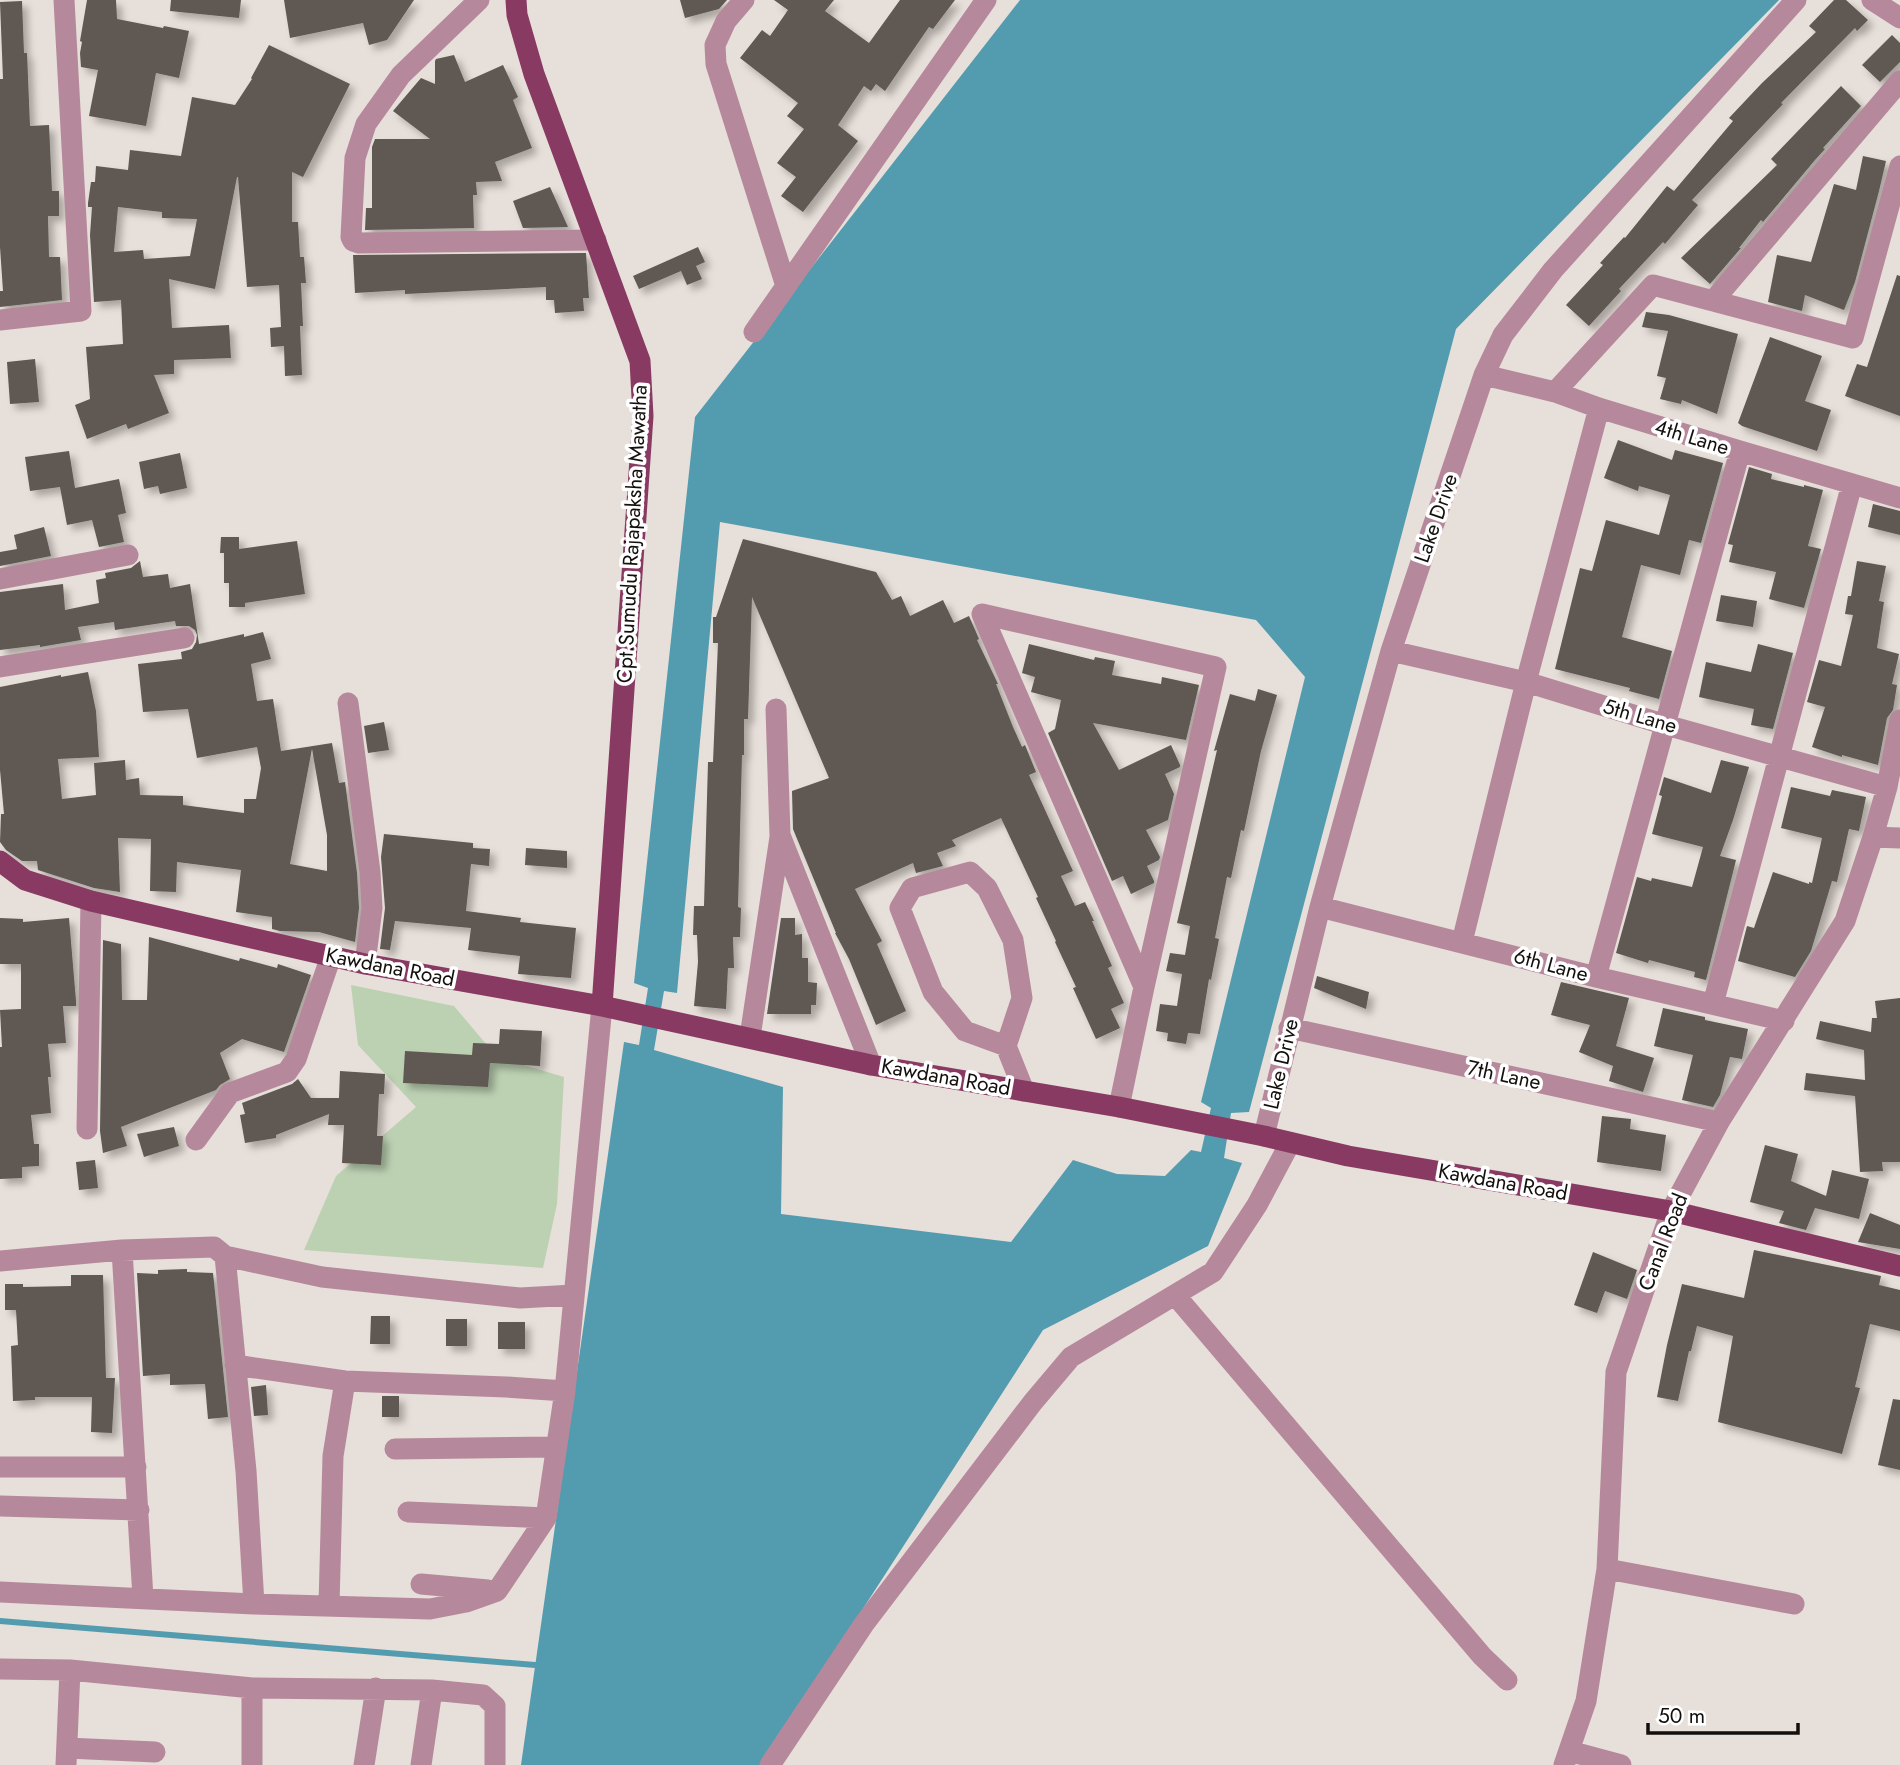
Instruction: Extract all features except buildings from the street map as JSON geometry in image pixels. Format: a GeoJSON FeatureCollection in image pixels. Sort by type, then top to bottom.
{"type":"FeatureCollection","features":[{"type":"Feature","properties":{"kind":"main road","name":"Cpt.Sumudu Rajapaksha Mawatha"},"geometry":{"type":"LineString","coordinates":[[516,0],[517,15],[534,74],[640,361],[643,416],[611,1008]]}},
{"type":"Feature","properties":{"kind":"main road","name":"Kawdana Road"},"geometry":{"type":"LineString","coordinates":[[0,861],[25,880],[90,901],[365,964],[611,1008],[871,1065],[1238,1130],[1348,1156],[1671,1211],[1900,1266]]}},
{"type":"Feature","properties":{"kind":"street"},"geometry":{"type":"LineString","coordinates":[[0,320],[80,311],[64,0]]}},
{"type":"Feature","properties":{"kind":"street"},"geometry":{"type":"LineString","coordinates":[[479,0],[401,75],[366,124],[355,159],[353,241],[596,240]]}},
{"type":"Feature","properties":{"kind":"street"},"geometry":{"type":"LineString","coordinates":[[744,0],[726,21],[715,45],[716,64],[786,286]]}},
{"type":"Feature","properties":{"kind":"street"},"geometry":{"type":"LineString","coordinates":[[754,332],[986,0]]}},
{"type":"Feature","properties":{"kind":"street","name":"Lake Drive"},"geometry":{"type":"LineString","coordinates":[[1264,1136],[1320,907],[1391,651],[1485,375],[1503,335],[1553,270],[1796,0]]}},
{"type":"Feature","properties":{"kind":"street"},"geometry":{"type":"LineString","coordinates":[[1872,0],[1900,18]]}},
{"type":"Feature","properties":{"kind":"street"},"geometry":{"type":"LineString","coordinates":[[1713,301],[1900,81]]}},
{"type":"Feature","properties":{"kind":"street"},"geometry":{"type":"LineString","coordinates":[[1555,392],[1653,285],[1853,338],[1900,166]]}},
{"type":"Feature","properties":{"kind":"street","name":"4th Lane"},"geometry":{"type":"LineString","coordinates":[[1485,375],[1555,392],[1599,408],[1900,498]]}},
{"type":"Feature","properties":{"kind":"street"},"geometry":{"type":"LineString","coordinates":[[1462,942],[1526,682],[1599,408]]}},
{"type":"Feature","properties":{"kind":"street"},"geometry":{"type":"LineString","coordinates":[[1596,977],[1740,451]]}},
{"type":"Feature","properties":{"kind":"street"},"geometry":{"type":"LineString","coordinates":[[1713,1004],[1852,484]]}},
{"type":"Feature","properties":{"kind":"street"},"geometry":{"type":"LineString","coordinates":[[0,579],[128,555]]}},
{"type":"Feature","properties":{"kind":"street"},"geometry":{"type":"LineString","coordinates":[[1119,1107],[1216,667],[982,614],[1144,987]]}},
{"type":"Feature","properties":{"kind":"street"},"geometry":{"type":"LineString","coordinates":[[0,667],[184,638]]}},
{"type":"Feature","properties":{"kind":"street","name":"5th Lane"},"geometry":{"type":"LineString","coordinates":[[1391,651],[1526,682],[1666,725],[1887,787]]}},
{"type":"Feature","properties":{"kind":"street"},"geometry":{"type":"LineString","coordinates":[[348,703],[370,872],[372,908],[365,964]]}},
{"type":"Feature","properties":{"kind":"street"},"geometry":{"type":"LineString","coordinates":[[750,1037],[780,835],[776,709]]}},
{"type":"Feature","properties":{"kind":"street","name":"Canal Road"},"geometry":{"type":"LineString","coordinates":[[1567,1758],[1586,1701],[1606,1569],[1616,1372],[1671,1211],[1719,1122],[1845,921],[1887,787],[1900,720]]}},
{"type":"Feature","properties":{"kind":"street"},"geometry":{"type":"LineString","coordinates":[[780,835],[871,1065]]}},
{"type":"Feature","properties":{"kind":"street"},"geometry":{"type":"LineString","coordinates":[[1873,837],[1900,838]]}},
{"type":"Feature","properties":{"kind":"street"},"geometry":{"type":"LineString","coordinates":[[1006,1046],[965,1031],[933,992],[900,908],[912,888],[970,872],[987,888],[1013,940],[1023,998],[1006,1046],[1024,1091]]}},
{"type":"Feature","properties":{"kind":"street"},"geometry":{"type":"LineString","coordinates":[[87,1129],[90,901]]}},
{"type":"Feature","properties":{"kind":"street","name":"6th Lane"},"geometry":{"type":"LineString","coordinates":[[1320,907],[1596,977],[1784,1021]]}},
{"type":"Feature","properties":{"kind":"street"},"geometry":{"type":"LineString","coordinates":[[196,1140],[230,1093],[287,1072],[296,1059],[331,956]]}},
{"type":"Feature","properties":{"kind":"street"},"geometry":{"type":"LineString","coordinates":[[0,1592],[430,1609],[466,1602],[497,1591],[546,1518],[565,1391],[574,1296],[611,1008]]}},
{"type":"Feature","properties":{"kind":"street","name":"7th Lane"},"geometry":{"type":"LineString","coordinates":[[1289,1028],[1719,1122]]}},
{"type":"Feature","properties":{"kind":"street"},"geometry":{"type":"LineString","coordinates":[[771,1765],[864,1623],[1033,1402],[1071,1357],[1213,1272],[1257,1205],[1290,1143]]}},
{"type":"Feature","properties":{"kind":"street"},"geometry":{"type":"LineString","coordinates":[[0,1262],[122,1250],[214,1247],[225,1256],[335,1278],[520,1298],[574,1296]]}},
{"type":"Feature","properties":{"kind":"street"},"geometry":{"type":"LineString","coordinates":[[122,1250],[143,1598]]}},
{"type":"Feature","properties":{"kind":"street"},"geometry":{"type":"LineString","coordinates":[[225,1256],[234,1365],[247,1471],[254,1604]]}},
{"type":"Feature","properties":{"kind":"street"},"geometry":{"type":"LineString","coordinates":[[1175,1295],[1482,1656],[1507,1680]]}},
{"type":"Feature","properties":{"kind":"street"},"geometry":{"type":"LineString","coordinates":[[234,1365],[345,1381],[565,1391]]}},
{"type":"Feature","properties":{"kind":"street"},"geometry":{"type":"LineString","coordinates":[[329,1605],[333,1456],[345,1381]]}},
{"type":"Feature","properties":{"kind":"street"},"geometry":{"type":"LineString","coordinates":[[395,1449],[556,1447]]}},
{"type":"Feature","properties":{"kind":"street"},"geometry":{"type":"LineString","coordinates":[[0,1467],[136,1467]]}},
{"type":"Feature","properties":{"kind":"street"},"geometry":{"type":"LineString","coordinates":[[0,1506],[139,1510]]}},
{"type":"Feature","properties":{"kind":"street"},"geometry":{"type":"LineString","coordinates":[[408,1512],[546,1518]]}},
{"type":"Feature","properties":{"kind":"street"},"geometry":{"type":"LineString","coordinates":[[1606,1569],[1794,1604]]}},
{"type":"Feature","properties":{"kind":"street"},"geometry":{"type":"LineString","coordinates":[[421,1584],[497,1591]]}},
{"type":"Feature","properties":{"kind":"street"},"geometry":{"type":"LineString","coordinates":[[0,1669],[70,1670],[253,1688],[376,1688],[483,1695],[495,1706],[495,1765]]}},
{"type":"Feature","properties":{"kind":"street"},"geometry":{"type":"LineString","coordinates":[[70,1670],[66,1757],[155,1752]]}},
{"type":"Feature","properties":{"kind":"street"},"geometry":{"type":"LineString","coordinates":[[252,1765],[253,1688]]}},
{"type":"Feature","properties":{"kind":"street"},"geometry":{"type":"LineString","coordinates":[[364,1765],[376,1688]]}},
{"type":"Feature","properties":{"kind":"street"},"geometry":{"type":"LineString","coordinates":[[421,1765],[432,1690]]}},
{"type":"Feature","properties":{"kind":"street"},"geometry":{"type":"LineString","coordinates":[[1567,1758],[1621,1765]]}},
{"type":"Feature","properties":{"kind":"green space"},"geometry":{"type":"Polygon","coordinates":[[[351,985],[454,1006],[497,1057],[564,1077],[557,1204],[543,1268],[304,1250],[336,1176],[416,1107],[358,1045],[351,985]]]}},
{"type":"Feature","properties":{"kind":"water"},"geometry":{"type":"Polygon","coordinates":[[[1020,0],[1779,0],[1456,329],[1249,1112],[1231,1113],[1224,1158],[1242,1163],[1208,1246],[1043,1330],[762,1765],[521,1765],[624,1042],[639,1045],[648,988],[634,983],[695,417],[1020,0]],[[720,522],[677,993],[664,991],[654,1050],[783,1087],[781,1214],[1011,1242],[1073,1160],[1117,1174],[1165,1176],[1191,1150],[1201,1152],[1211,1108],[1201,1102],[1305,677],[1256,620],[720,522]]]}},
{"type":"Feature","properties":{"kind":"waterway"},"geometry":{"type":"LineString","coordinates":[[0,1621],[535,1665]]}}]}
